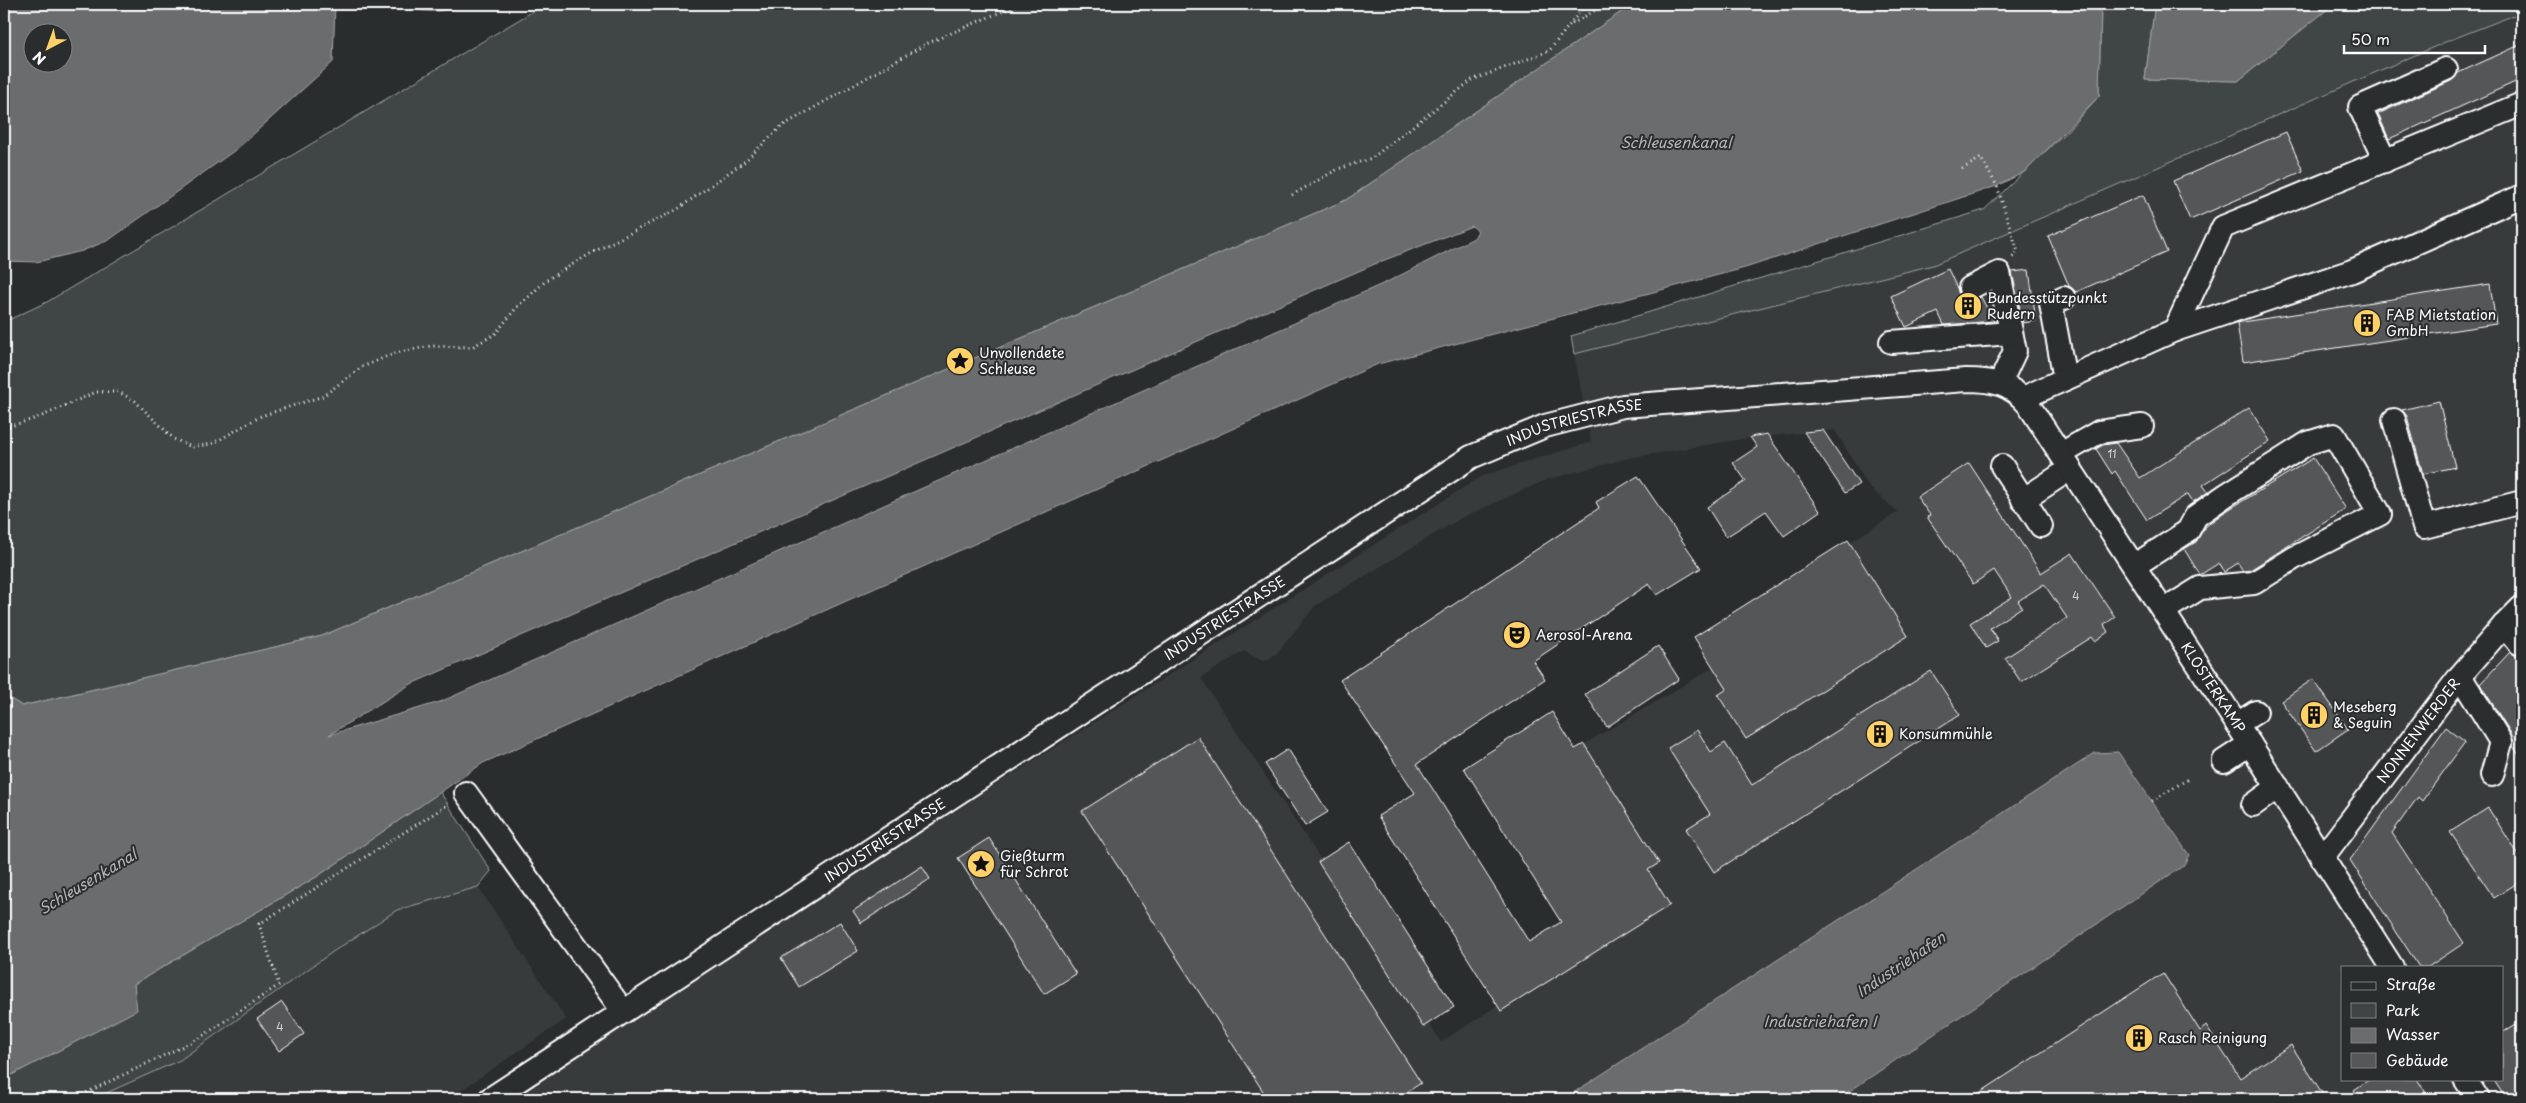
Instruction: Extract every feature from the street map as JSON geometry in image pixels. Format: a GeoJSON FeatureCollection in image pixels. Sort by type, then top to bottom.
{"type":"FeatureCollection","features":[{"type":"Feature","properties":{"kind":"street"},"geometry":{"type":"LineString","coordinates":[[2385,161],[2360,107],[2446,69]]}},
{"type":"Feature","properties":{"kind":"street"},"geometry":{"type":"LineString","coordinates":[[2175,330],[2223,227],[2522,104]]}},
{"type":"Feature","properties":{"kind":"street"},"geometry":{"type":"LineString","coordinates":[[1970,288],[1999,272],[2015,351],[2000,382],[2027,404],[2065,379],[2175,330],[2352,271],[2522,196]]}},
{"type":"Feature","properties":{"kind":"street"},"geometry":{"type":"LineString","coordinates":[[2064,298],[2051,304],[2065,379]]}},
{"type":"Feature","properties":{"kind":"street"},"geometry":{"type":"LineString","coordinates":[[1891,342],[2011,333]]}},
{"type":"Feature","properties":{"kind":"street","name":"INDUSTRIESTRASSE"},"geometry":{"type":"LineString","coordinates":[[490,1099],[1446,472],[1498,444],[1570,418],[1623,406],[1966,380],[2000,382]]}},
{"type":"Feature","properties":{"kind":"street","name":"KLOSTERKAMP"},"geometry":{"type":"LineString","coordinates":[[2027,404],[2278,787],[2391,966]]}},
{"type":"Feature","properties":{"kind":"street"},"geometry":{"type":"LineString","coordinates":[[2394,420],[2424,527],[2522,502]]}},
{"type":"Feature","properties":{"kind":"street"},"geometry":{"type":"LineString","coordinates":[[2023,500],[2099,432],[2142,426]]}},
{"type":"Feature","properties":{"kind":"street"},"geometry":{"type":"LineString","coordinates":[[2134,566],[2188,531],[2196,516],[2226,495],[2308,443],[2334,435],[2380,514],[2294,558],[2254,583],[2200,588],[2163,611]]}},
{"type":"Feature","properties":{"kind":"street"},"geometry":{"type":"LineString","coordinates":[[2002,466],[2040,526]]}},
{"type":"Feature","properties":{"kind":"street","name":"NONNENWERDER"},"geometry":{"type":"LineString","coordinates":[[2322,858],[2460,676],[2522,607]]}},
{"type":"Feature","properties":{"kind":"street"},"geometry":{"type":"LineString","coordinates":[[2504,625],[2518,643]]}},
{"type":"Feature","properties":{"kind":"street"},"geometry":{"type":"LineString","coordinates":[[2460,676],[2501,742],[2492,775]]}},
{"type":"Feature","properties":{"kind":"street"},"geometry":{"type":"LineString","coordinates":[[2237,724],[2256,712]]}},
{"type":"Feature","properties":{"kind":"street"},"geometry":{"type":"LineString","coordinates":[[2224,760],[2250,744]]}},
{"type":"Feature","properties":{"kind":"street"},"geometry":{"type":"LineString","coordinates":[[2253,805],[2278,787]]}},
{"type":"Feature","properties":{"kind":"street"},"geometry":{"type":"LineString","coordinates":[[466,793],[622,1011]]}},
{"type":"Feature","properties":{"kind":"street"},"geometry":{"type":"LineString","coordinates":[[2466,1080],[2478,1099]]}},
{"type":"Feature","properties":{"kind":"path"},"geometry":{"type":"LineString","coordinates":[[4,428],[40,417],[96,392],[119,392],[135,401],[174,439],[191,446],[212,444],[261,416],[322,396],[362,368],[395,352],[431,346],[472,347],[495,334],[516,307],[548,279],[595,251],[678,209],[745,161],[782,126],[926,44],[1019,4]]}},
{"type":"Feature","properties":{"kind":"path"},"geometry":{"type":"LineString","coordinates":[[1292,195],[1338,170],[1372,158],[1472,80],[1549,51],[1586,4]]}},
{"type":"Feature","properties":{"kind":"path"},"geometry":{"type":"LineString","coordinates":[[1569,26],[1606,4]]}},
{"type":"Feature","properties":{"kind":"path"},"geometry":{"type":"LineString","coordinates":[[1962,168],[1981,158],[1997,186],[2018,252],[1999,272]]}},
{"type":"Feature","properties":{"kind":"path"},"geometry":{"type":"LineString","coordinates":[[2152,801],[2188,779]]}},
{"type":"Feature","properties":{"kind":"path"},"geometry":{"type":"LineString","coordinates":[[73,1099],[198,1039],[278,985],[259,924],[466,793]]}},
{"type":"Feature","properties":{"kind":"shaded area"},"geometry":{"type":"Polygon","coordinates":[[[2522,12],[2522,1099],[1838,1099],[2183,866],[2189,855],[2118,752],[2095,754],[1564,1099],[513,1099],[663,996],[1482,476],[1591,442],[1574,354],[1933,265],[2450,40],[2522,12]],[[1835,430],[1748,438],[1629,458],[1546,480],[1461,518],[1315,606],[1277,653],[1264,662],[1244,651],[1201,678],[1441,1042],[1666,897],[1573,751],[1870,574],[1850,542],[1898,512],[1869,487],[1835,430]]]}},
{"type":"Feature","properties":{"kind":"shaded area"},"geometry":{"type":"Polygon","coordinates":[[[478,887],[566,1019],[448,1099],[93,1099],[180,1060],[331,953],[397,910],[478,887]]]}},
{"type":"Feature","properties":{"kind":"green space"},"geometry":{"type":"Polygon","coordinates":[[[545,4],[1633,4],[1346,200],[322,636],[22,706],[4,695],[4,322],[47,302],[545,4]]]}},
{"type":"Feature","properties":{"kind":"green space"},"geometry":{"type":"Polygon","coordinates":[[[2101,4],[2155,4],[2145,79],[2238,81],[2334,4],[2522,4],[2522,12],[2450,40],[1933,265],[1574,354],[1571,336],[1984,210],[2068,130],[2099,96],[2101,4]]]}},
{"type":"Feature","properties":{"kind":"green space"},"geometry":{"type":"Polygon","coordinates":[[[440,792],[491,871],[478,887],[397,910],[331,953],[180,1060],[93,1099],[4,1099],[4,1079],[136,1010],[134,984],[318,876],[440,792]]]}},
{"type":"Feature","properties":{"kind":"water"},"geometry":{"type":"Polygon","coordinates":[[[4,4],[335,4],[333,62],[238,148],[109,240],[82,251],[37,262],[4,261],[4,4]]]}},
{"type":"Feature","properties":{"kind":"water"},"geometry":{"type":"Polygon","coordinates":[[[399,4],[466,4],[441,11],[423,11],[399,4]]]}},
{"type":"Feature","properties":{"kind":"water","name":"Schleusenkanal"},"geometry":{"type":"Polygon","coordinates":[[[1633,4],[2101,4],[2099,96],[2026,171],[1997,186],[1745,268],[1378,364],[483,763],[318,876],[134,984],[137,1010],[4,1079],[4,695],[22,706],[322,636],[1346,200],[1633,4]],[[1472,226],[1377,263],[411,684],[329,735],[440,702],[1387,282],[1474,238],[1478,231],[1472,226]]]}},
{"type":"Feature","properties":{"kind":"water"},"geometry":{"type":"Polygon","coordinates":[[[2155,4],[2334,4],[2238,81],[2145,79],[2155,4]]]}},
{"type":"Feature","properties":{"kind":"water","name":"Industriehafen I"},"geometry":{"type":"Polygon","coordinates":[[[2118,752],[2189,855],[2183,866],[1838,1099],[1564,1099],[2095,753],[2118,752]]]}},
{"type":"Feature","properties":{"kind":"building"},"geometry":{"type":"Polygon","coordinates":[[[2522,44],[2522,79],[2389,139],[2378,114],[2451,81],[2458,73],[2522,44]]]}},
{"type":"Feature","properties":{"kind":"building"},"geometry":{"type":"Polygon","coordinates":[[[2286,132],[2303,171],[2190,220],[2173,181],[2286,132]]]}},
{"type":"Feature","properties":{"kind":"building"},"geometry":{"type":"Polygon","coordinates":[[[2143,195],[2167,252],[2076,292],[2069,286],[2048,236],[2143,195]]]}},
{"type":"Feature","properties":{"kind":"building"},"geometry":{"type":"Polygon","coordinates":[[[1948,269],[1963,301],[1970,301],[1981,297],[1994,321],[1944,325],[1938,312],[1906,327],[1891,296],[1948,269]]]}},
{"type":"Feature","properties":{"kind":"building"},"geometry":{"type":"Polygon","coordinates":[[[2029,270],[2036,321],[2023,323],[2012,272],[2029,270]]]}},
{"type":"Feature","properties":{"kind":"building","name":"FAB Mietstation GmbH"},"geometry":{"type":"Polygon","coordinates":[[[2490,284],[2496,324],[2243,362],[2237,323],[2490,284]]]}},
{"type":"Feature","properties":{"kind":"building"},"geometry":{"type":"Polygon","coordinates":[[[2439,401],[2455,467],[2423,474],[2407,416],[2402,410],[2439,401]]]}},
{"type":"Feature","properties":{"kind":"building"},"geometry":{"type":"Polygon","coordinates":[[[2249,408],[2270,441],[2203,485],[2208,492],[2193,502],[2188,494],[2147,520],[2115,471],[2112,474],[2096,449],[2103,445],[2116,443],[2140,478],[2249,408]]]}},
{"type":"Feature","properties":{"kind":"building"},"geometry":{"type":"Polygon","coordinates":[[[1823,430],[1859,484],[1845,493],[1804,432],[1823,430]]]}},
{"type":"Feature","properties":{"kind":"building"},"geometry":{"type":"Polygon","coordinates":[[[1767,434],[1820,511],[1784,536],[1766,511],[1726,537],[1707,507],[1746,481],[1733,463],[1757,447],[1750,437],[1767,434]]]}},
{"type":"Feature","properties":{"kind":"building"},"geometry":{"type":"Polygon","coordinates":[[[2313,458],[2346,509],[2250,570],[2243,571],[2238,563],[2224,572],[2219,563],[2200,575],[2184,549],[2196,542],[2205,527],[2223,513],[2313,458]]]}},
{"type":"Feature","properties":{"kind":"building"},"geometry":{"type":"Polygon","coordinates":[[[1969,463],[2041,573],[2072,553],[2115,617],[2104,625],[2108,632],[2095,641],[2092,637],[2021,682],[2005,658],[2067,618],[2044,584],[2018,601],[2022,607],[1990,628],[1998,641],[1986,648],[1970,623],[2012,597],[1994,570],[1973,584],[1927,517],[1930,515],[1917,497],[1969,463]]]}},
{"type":"Feature","properties":{"kind":"building"},"geometry":{"type":"Polygon","coordinates":[[[1638,476],[1701,568],[1657,595],[1649,584],[1533,661],[1545,679],[1417,764],[1529,942],[1561,922],[1464,768],[1552,712],[1575,749],[1584,744],[1659,863],[1648,870],[1670,905],[1501,1011],[1378,816],[1415,793],[1340,680],[1599,508],[1596,502],[1638,476]]]}},
{"type":"Feature","properties":{"kind":"building"},"geometry":{"type":"Polygon","coordinates":[[[1848,540],[1908,636],[1746,739],[1718,695],[1727,689],[1694,637],[1848,540]]]}},
{"type":"Feature","properties":{"kind":"building"},"geometry":{"type":"Polygon","coordinates":[[[1658,646],[1679,679],[1607,727],[1585,694],[1658,646]]]}},
{"type":"Feature","properties":{"kind":"building"},"geometry":{"type":"Polygon","coordinates":[[[2510,652],[2522,656],[2522,760],[2513,746],[2512,735],[2480,684],[2510,652]]]}},
{"type":"Feature","properties":{"kind":"building","name":"Konsummühle"},"geometry":{"type":"Polygon","coordinates":[[[1931,671],[1960,715],[1714,872],[1686,829],[1710,814],[1668,748],[1697,730],[1711,752],[1725,743],[1752,785],[1931,671]]]}},
{"type":"Feature","properties":{"kind":"building","name":"Meseberg & Seguin"},"geometry":{"type":"Polygon","coordinates":[[[2313,679],[2348,729],[2316,751],[2281,701],[2313,679]]]}},
{"type":"Feature","properties":{"kind":"building"},"geometry":{"type":"Polygon","coordinates":[[[2446,727],[2465,742],[2422,801],[2418,797],[2392,833],[2464,943],[2430,966],[2418,966],[2350,860],[2446,727]]]}},
{"type":"Feature","properties":{"kind":"building"},"geometry":{"type":"Polygon","coordinates":[[[1198,737],[1421,1083],[1396,1099],[1268,1099],[1082,811],[1198,737]]]}},
{"type":"Feature","properties":{"kind":"building"},"geometry":{"type":"Polygon","coordinates":[[[1288,749],[1328,812],[1305,826],[1265,764],[1288,749]]]}},
{"type":"Feature","properties":{"kind":"building"},"geometry":{"type":"Polygon","coordinates":[[[2488,808],[2522,860],[2522,880],[2494,898],[2450,832],[2488,808]]]}},
{"type":"Feature","properties":{"kind":"building"},"geometry":{"type":"Polygon","coordinates":[[[989,838],[1076,974],[1044,994],[958,858],[989,838]]]}},
{"type":"Feature","properties":{"kind":"building"},"geometry":{"type":"Polygon","coordinates":[[[1349,842],[1454,1007],[1423,1027],[1318,862],[1349,842]]]}},
{"type":"Feature","properties":{"kind":"building"},"geometry":{"type":"Polygon","coordinates":[[[922,866],[930,879],[861,923],[853,911],[922,866]]]}},
{"type":"Feature","properties":{"kind":"building"},"geometry":{"type":"Polygon","coordinates":[[[840,922],[858,951],[799,987],[781,958],[840,922]]]}},
{"type":"Feature","properties":{"kind":"building","name":"Rasch Reinigung"},"geometry":{"type":"Polygon","coordinates":[[[2163,973],[2200,1031],[2206,1026],[2240,1078],[2291,1045],[2326,1099],[1970,1099],[2163,973]]]}},
{"type":"Feature","properties":{"kind":"building"},"geometry":{"type":"Polygon","coordinates":[[[282,1002],[304,1034],[279,1051],[257,1019],[282,1002]]]}},
{"type":"Feature","properties":{"kind":"building"},"geometry":{"type":"Polygon","coordinates":[[[2522,1020],[2522,1099],[2506,1099],[2494,1080],[2504,1080],[2504,1032],[2522,1020]]]}},
{"type":"Feature","properties":{"kind":"building"},"geometry":{"type":"Polygon","coordinates":[[[2369,1080],[2418,1080],[2430,1099],[2360,1099],[2354,1090],[2369,1080]]]}},
{"type":"Feature","properties":{"kind":"place","name":"Bundesstützpunkt Rudern"},"geometry":{"type":"Point","coordinates":[1968,306]}},
{"type":"Feature","properties":{"kind":"place","name":"FAB Mietstation GmbH"},"geometry":{"type":"Point","coordinates":[2367,323]}},
{"type":"Feature","properties":{"kind":"place","name":"Unvollendete Schleuse"},"geometry":{"type":"Point","coordinates":[960,361]}},
{"type":"Feature","properties":{"kind":"place","name":"Aerosol-Arena"},"geometry":{"type":"Point","coordinates":[1517,635]}},
{"type":"Feature","properties":{"kind":"place","name":"Meseberg & Seguin"},"geometry":{"type":"Point","coordinates":[2314,715]}},
{"type":"Feature","properties":{"kind":"place","name":"Konsummühle"},"geometry":{"type":"Point","coordinates":[1880,734]}},
{"type":"Feature","properties":{"kind":"place","name":"Gießturm für Schrot"},"geometry":{"type":"Point","coordinates":[981,864]}},
{"type":"Feature","properties":{"kind":"place","name":"Rasch Reinigung"},"geometry":{"type":"Point","coordinates":[2139,1038]}},
{"type":"Feature","properties":{"kind":"water label","name":"Industriehafen"},"geometry":{"type":"Point","coordinates":[1901,965]}}]}
